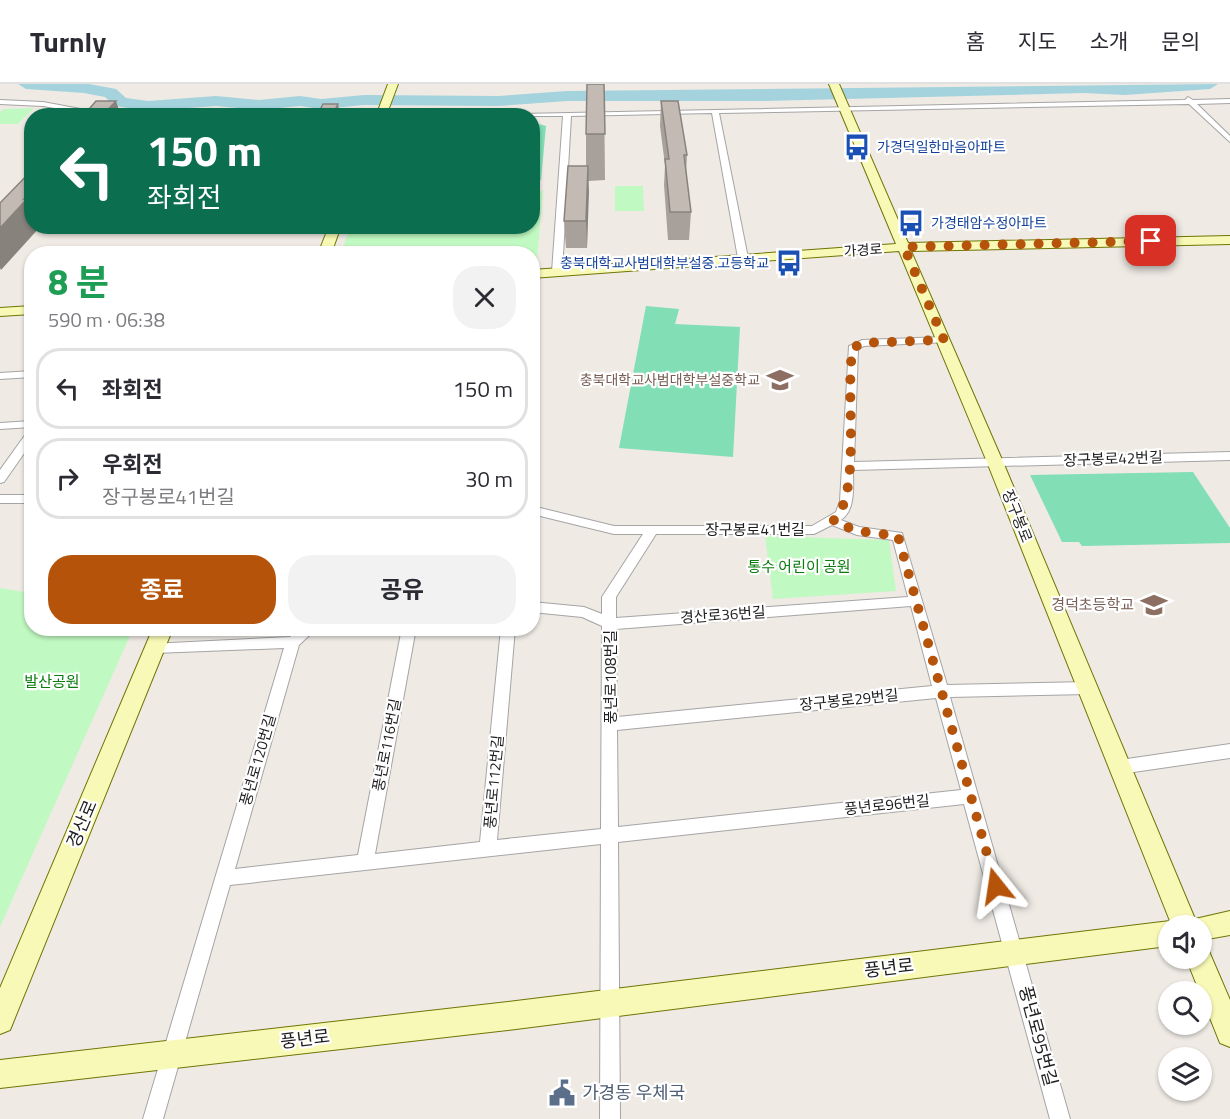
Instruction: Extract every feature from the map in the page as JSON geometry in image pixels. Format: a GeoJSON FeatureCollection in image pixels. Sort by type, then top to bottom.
{"type":"FeatureCollection","features":[{"type":"Feature","properties":{"kind":"street","name":"장구봉로"},"geometry":{"type":"LineString","coordinates":[[834,84],[995,462],[1181,915]]}},
{"type":"Feature","properties":{"kind":"street"},"geometry":{"type":"LineString","coordinates":[[384,108],[393,86]]}},
{"type":"Feature","properties":{"kind":"street"},"geometry":{"type":"LineString","coordinates":[[1182,94],[1230,140]]}},
{"type":"Feature","properties":{"kind":"street"},"geometry":{"type":"LineString","coordinates":[[540,114],[1230,100]]}},
{"type":"Feature","properties":{"kind":"street"},"geometry":{"type":"LineString","coordinates":[[0,102],[69,108]]}},
{"type":"Feature","properties":{"kind":"street"},"geometry":{"type":"LineString","coordinates":[[715,112],[743,258]]}},
{"type":"Feature","properties":{"kind":"street"},"geometry":{"type":"LineString","coordinates":[[557,272],[567,114]]}},
{"type":"Feature","properties":{"kind":"street","name":"가경로"},"geometry":{"type":"LineString","coordinates":[[540,273],[904,247],[1230,240]]}},
{"type":"Feature","properties":{"kind":"street"},"geometry":{"type":"LineString","coordinates":[[0,312],[24,310]]}},
{"type":"Feature","properties":{"kind":"street"},"geometry":{"type":"LineString","coordinates":[[944,340],[862,343],[853,348],[846,501],[841,514],[833,521],[857,531],[898,536],[1015,953]]}},
{"type":"Feature","properties":{"kind":"street"},"geometry":{"type":"LineString","coordinates":[[0,376],[24,374]]}},
{"type":"Feature","properties":{"kind":"street"},"geometry":{"type":"LineString","coordinates":[[0,426],[24,424]]}},
{"type":"Feature","properties":{"kind":"street"},"geometry":{"type":"LineString","coordinates":[[0,479],[24,444]]}},
{"type":"Feature","properties":{"kind":"street","name":"장구봉로42번길"},"geometry":{"type":"LineString","coordinates":[[995,462],[1230,456]]}},
{"type":"Feature","properties":{"kind":"street"},"geometry":{"type":"LineString","coordinates":[[849,466],[995,462]]}},
{"type":"Feature","properties":{"kind":"street"},"geometry":{"type":"LineString","coordinates":[[0,499],[24,499]]}},
{"type":"Feature","properties":{"kind":"street","name":"장구봉로41번길"},"geometry":{"type":"LineString","coordinates":[[540,512],[614,530],[814,530],[833,521]]}},
{"type":"Feature","properties":{"kind":"street","name":"풍년로108번길"},"geometry":{"type":"LineString","coordinates":[[610,1003],[611,624],[609,597],[652,531]]}},
{"type":"Feature","properties":{"kind":"street","name":"경산로36번길"},"geometry":{"type":"LineString","coordinates":[[540,608],[584,612],[611,624],[917,602]]}},
{"type":"Feature","properties":{"kind":"street"},"geometry":{"type":"LineString","coordinates":[[159,638],[293,642],[300,636]]}},
{"type":"Feature","properties":{"kind":"street","name":"풍년로116번길"},"geometry":{"type":"LineString","coordinates":[[365,862],[407,636]]}},
{"type":"Feature","properties":{"kind":"street","name":"풍년로112번길"},"geometry":{"type":"LineString","coordinates":[[365,862],[488,847],[507,636]]}},
{"type":"Feature","properties":{"kind":"street","name":"경산로"},"geometry":{"type":"LineString","coordinates":[[0,1020],[159,638]]}},
{"type":"Feature","properties":{"kind":"street","name":"풍년로120번길"},"geometry":{"type":"LineString","coordinates":[[153,1119],[293,642]]}},
{"type":"Feature","properties":{"kind":"street","name":"장구봉로29번길"},"geometry":{"type":"LineString","coordinates":[[611,724],[942,691],[1088,688]]}},
{"type":"Feature","properties":{"kind":"street"},"geometry":{"type":"LineString","coordinates":[[1120,767],[1230,751]]}},
{"type":"Feature","properties":{"kind":"street","name":"풍년로96번길"},"geometry":{"type":"LineString","coordinates":[[611,836],[971,796]]}},
{"type":"Feature","properties":{"kind":"street"},"geometry":{"type":"LineString","coordinates":[[488,847],[611,836]]}},
{"type":"Feature","properties":{"kind":"street"},"geometry":{"type":"LineString","coordinates":[[224,878],[365,862]]}},
{"type":"Feature","properties":{"kind":"street"},"geometry":{"type":"LineString","coordinates":[[1212,926],[1230,923]]}},
{"type":"Feature","properties":{"kind":"street","name":"풍년로"},"geometry":{"type":"LineString","coordinates":[[0,1074],[610,1003],[1158,934]]}},
{"type":"Feature","properties":{"kind":"street","name":"풍년로95번길"},"geometry":{"type":"LineString","coordinates":[[1015,953],[1060,1119]]}},
{"type":"Feature","properties":{"kind":"street"},"geometry":{"type":"LineString","coordinates":[[1204,969],[1230,1033]]}},
{"type":"Feature","properties":{"kind":"street"},"geometry":{"type":"LineString","coordinates":[[610,1003],[610,1119]]}},
{"type":"Feature","properties":{"kind":"green space"},"geometry":{"type":"Polygon","coordinates":[[[24,108],[24,118],[18,124],[0,124],[0,112],[4,109],[24,108]]]}},
{"type":"Feature","properties":{"kind":"green space"},"geometry":{"type":"Polygon","coordinates":[[[540,124],[546,126],[540,180],[540,124]]]}},
{"type":"Feature","properties":{"kind":"green space"},"geometry":{"type":"Polygon","coordinates":[[[615,186],[643,186],[644,211],[615,211],[615,186]]]}},
{"type":"Feature","properties":{"kind":"green space"},"geometry":{"type":"Polygon","coordinates":[[[540,191],[543,191],[540,225],[540,191]]]}},
{"type":"Feature","properties":{"kind":"green space"},"geometry":{"type":"Polygon","coordinates":[[[348,234],[539,234],[538,246],[343,246],[348,234]]]}},
{"type":"Feature","properties":{"kind":"green space"},"geometry":{"type":"Polygon","coordinates":[[[646,306],[679,309],[675,324],[740,327],[733,457],[619,448],[646,306]]]}},
{"type":"Feature","properties":{"kind":"green space"},"geometry":{"type":"Polygon","coordinates":[[[1193,472],[1230,528],[1230,543],[1082,546],[1079,542],[1062,542],[1030,475],[1193,472]]]}},
{"type":"Feature","properties":{"kind":"green space","name":"통수 어린이 공원"},"geometry":{"type":"Polygon","coordinates":[[[765,536],[889,540],[896,591],[773,599],[765,536]]]}},
{"type":"Feature","properties":{"kind":"green space","name":"발산공원"},"geometry":{"type":"Polygon","coordinates":[[[0,588],[24,592],[24,636],[130,636],[0,927],[0,588]]]}},
{"type":"Feature","properties":{"kind":"building"},"geometry":{"type":"Polygon","coordinates":[[[587,84],[604,84],[605,134],[586,134],[587,84]]]}},
{"type":"Feature","properties":{"kind":"building"},"geometry":{"type":"Polygon","coordinates":[[[96,101],[116,101],[109,108],[90,108],[96,101]]]}},
{"type":"Feature","properties":{"kind":"building"},"geometry":{"type":"Polygon","coordinates":[[[661,101],[678,101],[687,155],[684,155],[691,212],[670,212],[665,159],[669,159],[661,101]]]}},
{"type":"Feature","properties":{"kind":"building"},"geometry":{"type":"Polygon","coordinates":[[[323,104],[338,104],[336,108],[321,108],[323,104]]]}},
{"type":"Feature","properties":{"kind":"building"},"geometry":{"type":"Polygon","coordinates":[[[568,166],[588,166],[586,221],[564,221],[568,166]]]}},
{"type":"Feature","properties":{"kind":"building"},"geometry":{"type":"Polygon","coordinates":[[[24,178],[24,202],[0,228],[0,203],[24,178]]]}},
{"type":"Feature","properties":{"kind":"waterway"},"geometry":{"type":"LineString","coordinates":[[26,84],[84,88],[110,93],[121,102],[148,106],[216,101],[259,105],[300,101],[321,104],[364,100],[498,101],[567,96],[764,96],[1084,88],[1125,90],[1210,84]]}},
{"type":"Feature","properties":{"kind":"place","name":"가경덕일한마음아파트"},"geometry":{"type":"Point","coordinates":[857,147]}},
{"type":"Feature","properties":{"kind":"place","name":"가경태암수정아파트"},"geometry":{"type":"Point","coordinates":[911,223]}},
{"type":"Feature","properties":{"kind":"place","name":"충북대학교사범대학부설중.고등학교"},"geometry":{"type":"Point","coordinates":[789,263]}},
{"type":"Feature","properties":{"kind":"place","name":"충북대학교사범대학부설중학교"},"geometry":{"type":"Point","coordinates":[780,380]}},
{"type":"Feature","properties":{"kind":"place","name":"경덕초등학교"},"geometry":{"type":"Point","coordinates":[1154,605]}},
{"type":"Feature","properties":{"kind":"place","name":"가경동 우체국"},"geometry":{"type":"Point","coordinates":[562,1093]}},
{"type":"Feature","properties":{"kind":"route"},"geometry":{"type":"LineString","coordinates":[[996,886],[898,536],[857,531],[833,521],[841,514],[848,486],[851,355],[853,348],[862,343],[944,340],[904,247],[1151,241]]}}]}
